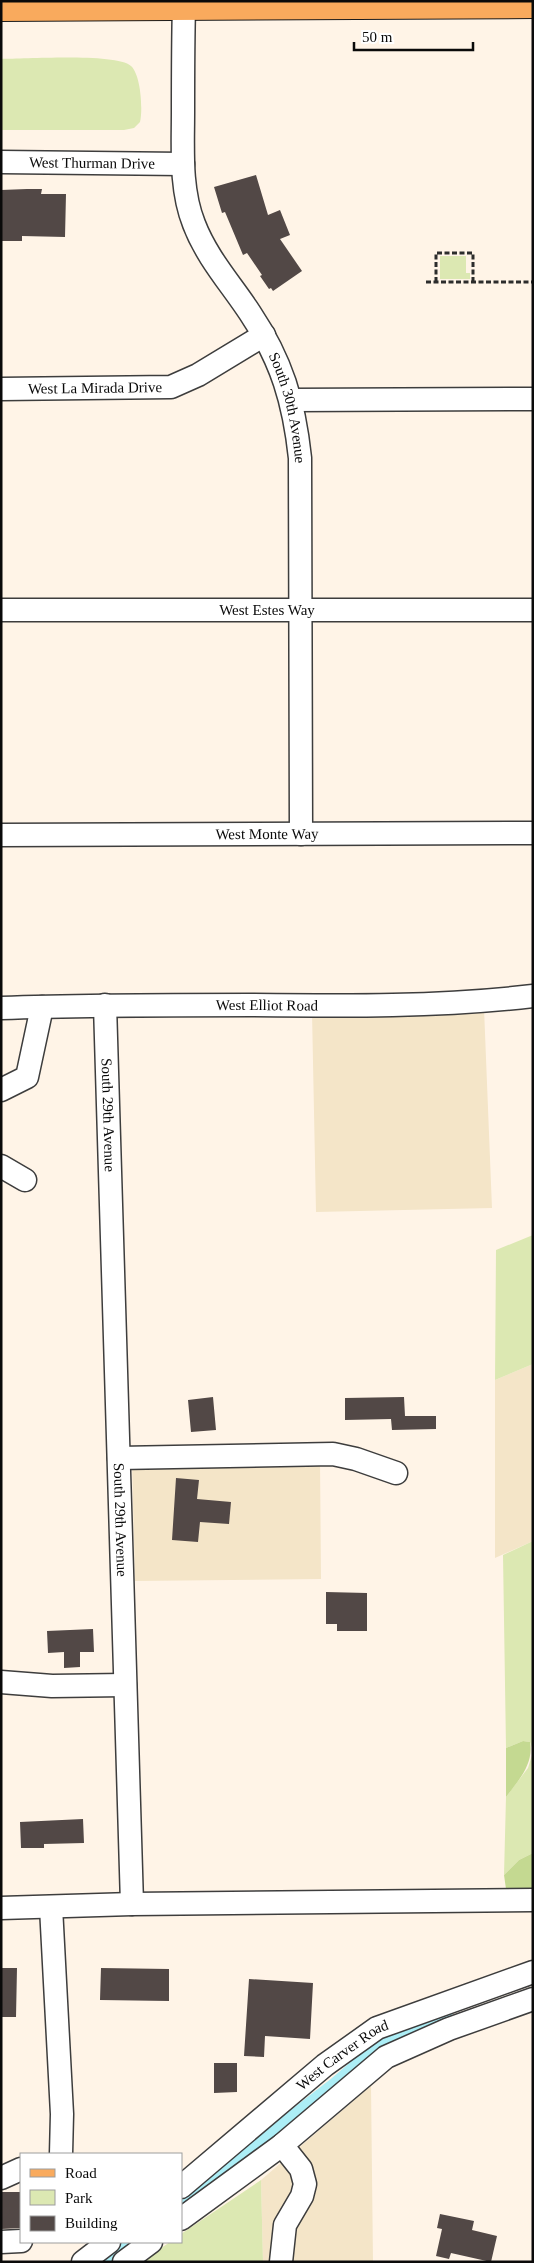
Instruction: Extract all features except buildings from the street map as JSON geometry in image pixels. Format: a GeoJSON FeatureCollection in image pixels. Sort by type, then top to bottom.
{"type":"FeatureCollection","features":[{"type":"Feature","properties":{"kind":"main road"},"geometry":{"type":"LineString","coordinates":[[1,7],[35,4],[184,6],[533,4]]}},
{"type":"Feature","properties":{"kind":"street","name":"South 30th Avenue"},"geometry":{"type":"LineString","coordinates":[[184,6],[183,164],[189,211],[200,241],[217,269],[264,334],[278,361],[296,421],[300,458],[301,834]]}},
{"type":"Feature","properties":{"kind":"street","name":"West Thurman Drive"},"geometry":{"type":"LineString","coordinates":[[1,162],[183,164]]}},
{"type":"Feature","properties":{"kind":"street","name":"West La Mirada Drive"},"geometry":{"type":"LineString","coordinates":[[1,388],[171,387],[198,375],[264,334]]}},
{"type":"Feature","properties":{"kind":"street"},"geometry":{"type":"LineString","coordinates":[[291,400],[533,399]]}},
{"type":"Feature","properties":{"kind":"street","name":"West Estes Way"},"geometry":{"type":"LineString","coordinates":[[1,610],[533,610]]}},
{"type":"Feature","properties":{"kind":"street","name":"West Monte Way"},"geometry":{"type":"LineString","coordinates":[[1,835],[533,833]]}},
{"type":"Feature","properties":{"kind":"street","name":"West Elliot Road"},"geometry":{"type":"LineString","coordinates":[[1,1008],[105,1004],[393,1006],[533,996]]}},
{"type":"Feature","properties":{"kind":"street","name":"South 29th Avenue"},"geometry":{"type":"LineString","coordinates":[[105,1004],[132,1904]]}},
{"type":"Feature","properties":{"kind":"street"},"geometry":{"type":"LineString","coordinates":[[1,1090],[27,1077],[42,1007]]}},
{"type":"Feature","properties":{"kind":"street"},"geometry":{"type":"LineString","coordinates":[[1,1166],[25,1180]]}},
{"type":"Feature","properties":{"kind":"street"},"geometry":{"type":"LineString","coordinates":[[119,1458],[333,1454],[356,1459],[396,1474]]}},
{"type":"Feature","properties":{"kind":"street"},"geometry":{"type":"LineString","coordinates":[[1,1682],[52,1686],[126,1685]]}},
{"type":"Feature","properties":{"kind":"street"},"geometry":{"type":"LineString","coordinates":[[1,1908],[132,1904],[533,1900]]}},
{"type":"Feature","properties":{"kind":"street"},"geometry":{"type":"LineString","coordinates":[[51,1907],[62,2114],[61,2153]]}},
{"type":"Feature","properties":{"kind":"street","name":"West Carver Road"},"geometry":{"type":"LineString","coordinates":[[182,2186],[325,2065],[377,2028],[533,1972]]}},
{"type":"Feature","properties":{"kind":"street"},"geometry":{"type":"LineString","coordinates":[[182,2218],[282,2145],[386,2057],[449,2030],[533,1999]]}},
{"type":"Feature","properties":{"kind":"street"},"geometry":{"type":"LineString","coordinates":[[281,2262],[285,2225],[302,2196],[305,2184],[302,2169],[282,2145]]}},
{"type":"Feature","properties":{"kind":"street"},"geometry":{"type":"LineString","coordinates":[[1,2178],[20,2169]]}},
{"type":"Feature","properties":{"kind":"street"},"geometry":{"type":"LineString","coordinates":[[1,2242],[20,2241]]}},
{"type":"Feature","properties":{"kind":"street"},"geometry":{"type":"LineString","coordinates":[[83,2262],[108,2243]]}},
{"type":"Feature","properties":{"kind":"street"},"geometry":{"type":"LineString","coordinates":[[124,2262],[150,2243]]}},
{"type":"Feature","properties":{"kind":"path"},"geometry":{"type":"LineString","coordinates":[[436,282],[436,253],[473,253],[473,282]]}},
{"type":"Feature","properties":{"kind":"path"},"geometry":{"type":"LineString","coordinates":[[426,282],[533,282]]}},
{"type":"Feature","properties":{"kind":"shaded area"},"geometry":{"type":"Polygon","coordinates":[[[484,1008],[492,1208],[316,1212],[312,1012],[484,1008]]]}},
{"type":"Feature","properties":{"kind":"shaded area"},"geometry":{"type":"Polygon","coordinates":[[[533,1364],[533,1541],[495,1558],[495,1380],[533,1364]]]}},
{"type":"Feature","properties":{"kind":"shaded area"},"geometry":{"type":"Polygon","coordinates":[[[320,1460],[321,1579],[135,1581],[132,1463],[320,1460]]]}},
{"type":"Feature","properties":{"kind":"shaded area"},"geometry":{"type":"Polygon","coordinates":[[[371,2086],[373,2262],[263,2262],[261,2180],[371,2086]]]}},
{"type":"Feature","properties":{"kind":"green space"},"geometry":{"type":"Polygon","coordinates":[[[90,58],[108,59],[131,66],[139,85],[141,101],[140,122],[134,128],[124,130],[1,130],[1,59],[90,58]]]}},
{"type":"Feature","properties":{"kind":"green space"},"geometry":{"type":"Polygon","coordinates":[[[440,256],[466,256],[466,273],[470,273],[470,279],[440,279],[440,256]]]}},
{"type":"Feature","properties":{"kind":"green space"},"geometry":{"type":"Polygon","coordinates":[[[533,1235],[533,1364],[495,1380],[496,1250],[533,1235]]]}},
{"type":"Feature","properties":{"kind":"green space"},"geometry":{"type":"Polygon","coordinates":[[[533,1541],[533,1750],[530,1742],[523,1741],[506,1748],[503,1555],[533,1541]]]}},
{"type":"Feature","properties":{"kind":"green space"},"geometry":{"type":"Polygon","coordinates":[[[523,1741],[530,1742],[530,1758],[524,1772],[506,1797],[506,1748],[523,1741]]]}},
{"type":"Feature","properties":{"kind":"green space"},"geometry":{"type":"Polygon","coordinates":[[[533,1752],[533,1853],[519,1860],[504,1875],[506,1797],[528,1768],[533,1752]]]}},
{"type":"Feature","properties":{"kind":"green space"},"geometry":{"type":"Polygon","coordinates":[[[533,1853],[533,1890],[506,1889],[504,1875],[519,1860],[533,1853]]]}},
{"type":"Feature","properties":{"kind":"green space"},"geometry":{"type":"Polygon","coordinates":[[[261,2180],[263,2262],[141,2262],[169,2243],[182,2243],[182,2233],[261,2180]]]}},
{"type":"Feature","properties":{"kind":"waterway"},"geometry":{"type":"LineString","coordinates":[[182,2204],[336,2085],[386,2042],[446,2019]]}},
{"type":"Feature","properties":{"kind":"waterway"},"geometry":{"type":"LineString","coordinates":[[106,2262],[132,2243]]}}]}
